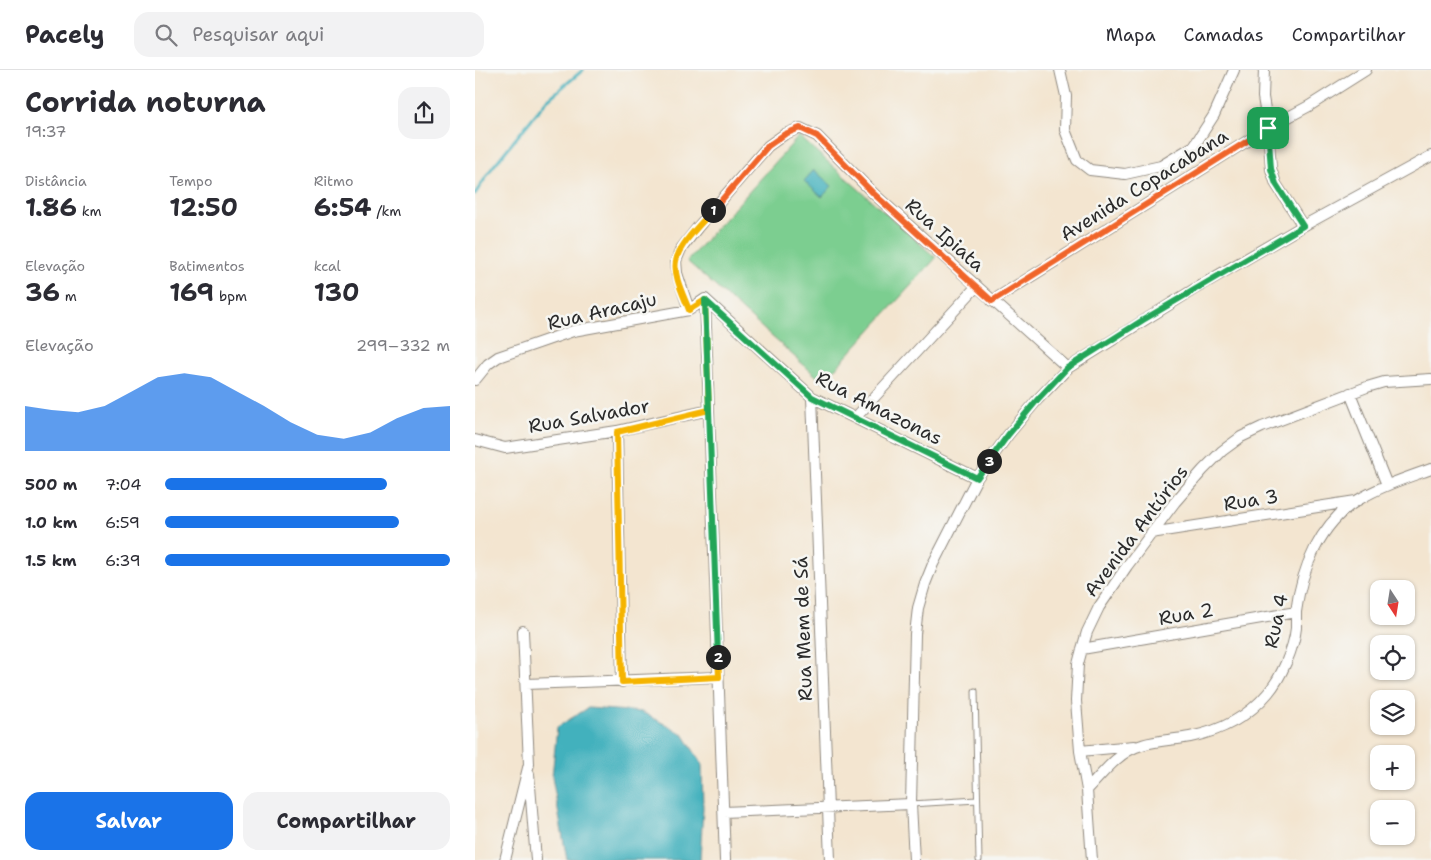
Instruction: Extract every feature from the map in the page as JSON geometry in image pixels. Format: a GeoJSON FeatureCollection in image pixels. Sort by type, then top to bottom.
{"type":"FeatureCollection","features":[{"type":"Feature","properties":{"kind":"street"},"geometry":{"type":"LineString","coordinates":[[1060,70],[1066,96],[1065,130],[1077,160],[1090,170],[1125,174],[1161,166],[1194,146],[1214,115],[1233,70]]}},
{"type":"Feature","properties":{"kind":"street"},"geometry":{"type":"LineString","coordinates":[[1263,70],[1263,96],[1271,169],[1276,184],[1303,226]]}},
{"type":"Feature","properties":{"kind":"street","name":"Avenida Copacabana"},"geometry":{"type":"LineString","coordinates":[[992,301],[1268,128],[1309,106],[1364,71]]}},
{"type":"Feature","properties":{"kind":"street","name":"Rua Ipiata"},"geometry":{"type":"LineString","coordinates":[[800,128],[817,136],[874,194],[1067,368]]}},
{"type":"Feature","properties":{"kind":"street","name":"Rua Aracaju"},"geometry":{"type":"LineString","coordinates":[[689,310],[677,273],[676,261],[681,249],[768,146],[785,134],[800,128]]}},
{"type":"Feature","properties":{"kind":"street"},"geometry":{"type":"LineString","coordinates":[[913,860],[911,804],[914,649],[918,608],[933,564],[977,478],[1008,435],[1067,368],[1158,311],[1303,226],[1431,156]]}},
{"type":"Feature","properties":{"kind":"street"},"geometry":{"type":"LineString","coordinates":[[855,417],[976,287]]}},
{"type":"Feature","properties":{"kind":"street"},"geometry":{"type":"LineString","coordinates":[[705,300],[725,860]]}},
{"type":"Feature","properties":{"kind":"street","name":"Rua Aracaju"},"geometry":{"type":"LineString","coordinates":[[475,380],[488,364],[498,357],[573,331],[689,310],[705,300]]}},
{"type":"Feature","properties":{"kind":"street","name":"Rua Amazonas"},"geometry":{"type":"LineString","coordinates":[[705,300],[812,397],[977,478]]}},
{"type":"Feature","properties":{"kind":"street","name":"Avenida Antúrios"},"geometry":{"type":"LineString","coordinates":[[1091,860],[1087,790],[1080,751],[1076,701],[1078,664],[1087,632],[1099,607],[1151,533],[1203,470],[1222,451],[1241,437],[1350,393],[1384,382],[1407,379],[1431,379]]}},
{"type":"Feature","properties":{"kind":"street"},"geometry":{"type":"LineString","coordinates":[[1350,393],[1387,485]]}},
{"type":"Feature","properties":{"kind":"street","name":"Rua Mem de Sá"},"geometry":{"type":"LineString","coordinates":[[812,397],[830,860]]}},
{"type":"Feature","properties":{"kind":"street","name":"Rua Salvador"},"geometry":{"type":"LineString","coordinates":[[475,440],[505,448],[617,432],[709,410]]}},
{"type":"Feature","properties":{"kind":"street"},"geometry":{"type":"LineString","coordinates":[[617,432],[622,682]]}},
{"type":"Feature","properties":{"kind":"street","name":"Rua 3"},"geometry":{"type":"LineString","coordinates":[[1342,511],[1387,485],[1431,469]]}},
{"type":"Feature","properties":{"kind":"street","name":"Rua 3"},"geometry":{"type":"LineString","coordinates":[[1151,533],[1357,501]]}},
{"type":"Feature","properties":{"kind":"street","name":"Rua 4"},"geometry":{"type":"LineString","coordinates":[[1080,751],[1140,745],[1191,737],[1219,729],[1255,706],[1268,693],[1277,679],[1291,650],[1296,629],[1296,612],[1305,571],[1315,547],[1342,511]]}},
{"type":"Feature","properties":{"kind":"street","name":"Rua 2"},"geometry":{"type":"LineString","coordinates":[[1081,649],[1296,612]]}},
{"type":"Feature","properties":{"kind":"street"},"geometry":{"type":"LineString","coordinates":[[523,631],[529,764],[536,860]]}},
{"type":"Feature","properties":{"kind":"street"},"geometry":{"type":"LineString","coordinates":[[526,684],[719,677]]}},
{"type":"Feature","properties":{"kind":"street","name":"Rua 4"},"geometry":{"type":"LineString","coordinates":[[1087,790],[1120,756],[1140,745]]}},
{"type":"Feature","properties":{"kind":"street"},"geometry":{"type":"LineString","coordinates":[[505,860],[529,764]]}},
{"type":"Feature","properties":{"kind":"street"},"geometry":{"type":"LineString","coordinates":[[724,812],[911,804]]}},
{"type":"Feature","properties":{"kind":"lane"},"geometry":{"type":"LineString","coordinates":[[975,691],[979,860]]}},
{"type":"Feature","properties":{"kind":"lane"},"geometry":{"type":"LineString","coordinates":[[911,804],[977,800]]}},
{"type":"Feature","properties":{"kind":"green space"},"geometry":{"type":"Polygon","coordinates":[[[799,136],[936,258],[823,382],[687,261],[799,136]]]}},
{"type":"Feature","properties":{"kind":"water"},"geometry":{"type":"Polygon","coordinates":[[[814,170],[832,186],[822,197],[804,181],[814,170]]]}},
{"type":"Feature","properties":{"kind":"water"},"geometry":{"type":"Polygon","coordinates":[[[588,708],[642,712],[683,734],[702,764],[703,808],[700,860],[567,860],[552,777],[557,727],[588,708]]]}},
{"type":"Feature","properties":{"kind":"waterway"},"geometry":{"type":"LineString","coordinates":[[475,194],[492,168],[547,100],[583,70]]}},
{"type":"Feature","properties":{"kind":"route"},"geometry":{"type":"LineString","coordinates":[[1268,128],[992,301],[874,194],[817,136],[800,128],[785,134],[768,146],[698,227],[681,249],[676,261],[677,273],[689,310],[705,300],[709,410],[617,432],[622,682],[719,677],[705,300],[812,397],[977,478],[1008,435],[1067,368],[1196,288],[1303,226],[1276,184],[1271,169],[1268,128]]}}]}
